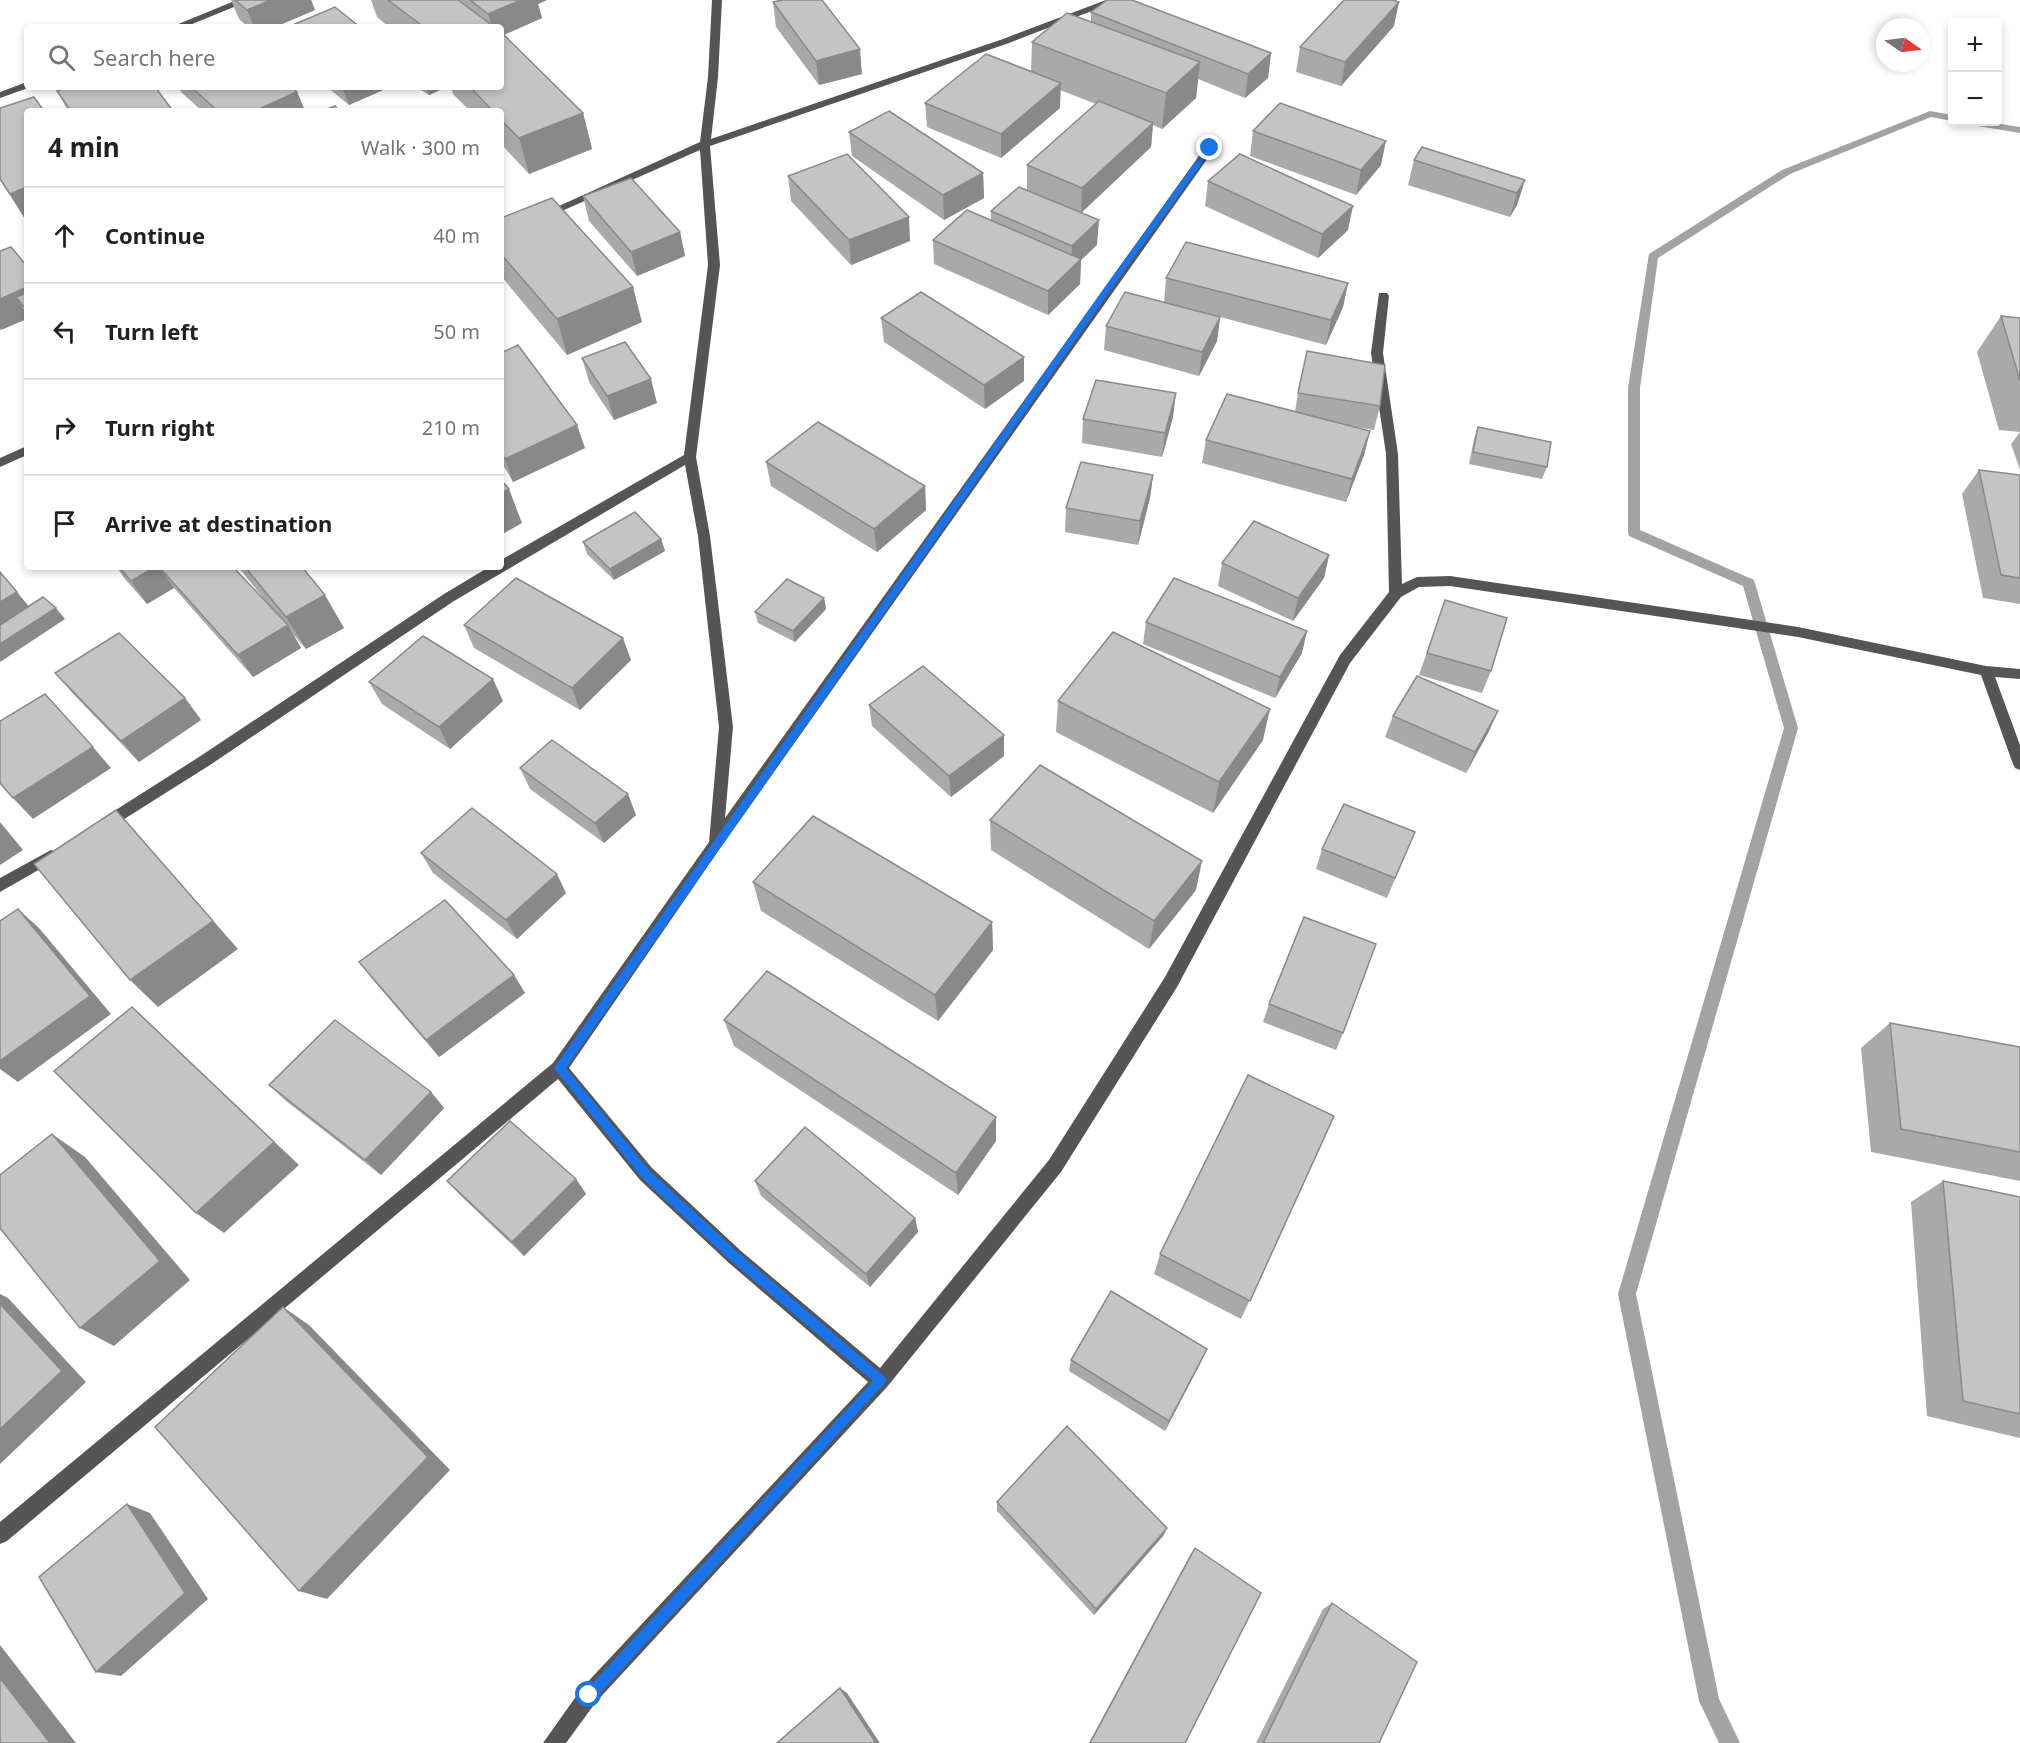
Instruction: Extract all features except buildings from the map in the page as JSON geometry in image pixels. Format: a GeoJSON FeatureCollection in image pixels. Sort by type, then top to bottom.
{"type":"FeatureCollection","features":[{"type":"Feature","properties":{"kind":"street"},"geometry":{"type":"LineString","coordinates":[[184,24],[246,0]]}},
{"type":"Feature","properties":{"kind":"street"},"geometry":{"type":"LineString","coordinates":[[716,843],[726,727],[704,536],[690,457],[714,265],[705,144],[714,78],[717,0]]}},
{"type":"Feature","properties":{"kind":"street"},"geometry":{"type":"LineString","coordinates":[[533,220],[705,144],[1006,41],[1115,0]]}},
{"type":"Feature","properties":{"kind":"street"},"geometry":{"type":"LineString","coordinates":[[0,95],[24,86]]}},
{"type":"Feature","properties":{"kind":"street"},"geometry":{"type":"LineString","coordinates":[[0,1534],[559,1068],[716,843],[804,723],[1114,279],[1210,148]]}},
{"type":"Feature","properties":{"kind":"street"},"geometry":{"type":"LineString","coordinates":[[1383,296],[1377,353],[1392,454],[1396,594]]}},
{"type":"Feature","properties":{"kind":"street"},"geometry":{"type":"LineString","coordinates":[[0,463],[24,451]]}},
{"type":"Feature","properties":{"kind":"street"},"geometry":{"type":"LineString","coordinates":[[504,565],[690,457]]}},
{"type":"Feature","properties":{"kind":"street"},"geometry":{"type":"LineString","coordinates":[[88,834],[156,794],[495,570]]}},
{"type":"Feature","properties":{"kind":"street"},"geometry":{"type":"LineString","coordinates":[[553,1743],[589,1695],[881,1381],[1055,1167],[1171,982],[1345,659],[1396,594],[1417,582],[1450,581],[1798,632],[1986,671],[2020,674]]}},
{"type":"Feature","properties":{"kind":"street"},"geometry":{"type":"LineString","coordinates":[[1986,671],[2020,764]]}},
{"type":"Feature","properties":{"kind":"street"},"geometry":{"type":"LineString","coordinates":[[0,886],[68,846]]}},
{"type":"Feature","properties":{"kind":"street"},"geometry":{"type":"LineString","coordinates":[[559,1068],[646,1174],[735,1257],[881,1381]]}},
{"type":"Feature","properties":{"kind":"waterway"},"geometry":{"type":"LineString","coordinates":[[1730,1743],[1709,1701],[1627,1294],[1791,728],[1749,583],[1634,533],[1634,388],[1653,256],[1786,172],[1930,114],[1948,117]]}},
{"type":"Feature","properties":{"kind":"waterway"},"geometry":{"type":"LineString","coordinates":[[1996,126],[2020,130]]}},
{"type":"Feature","properties":{"kind":"route"},"geometry":{"type":"LineString","coordinates":[[589,1695],[881,1381],[735,1257],[646,1174],[559,1068],[716,843],[804,723],[1114,279],[1210,148]]}}]}
